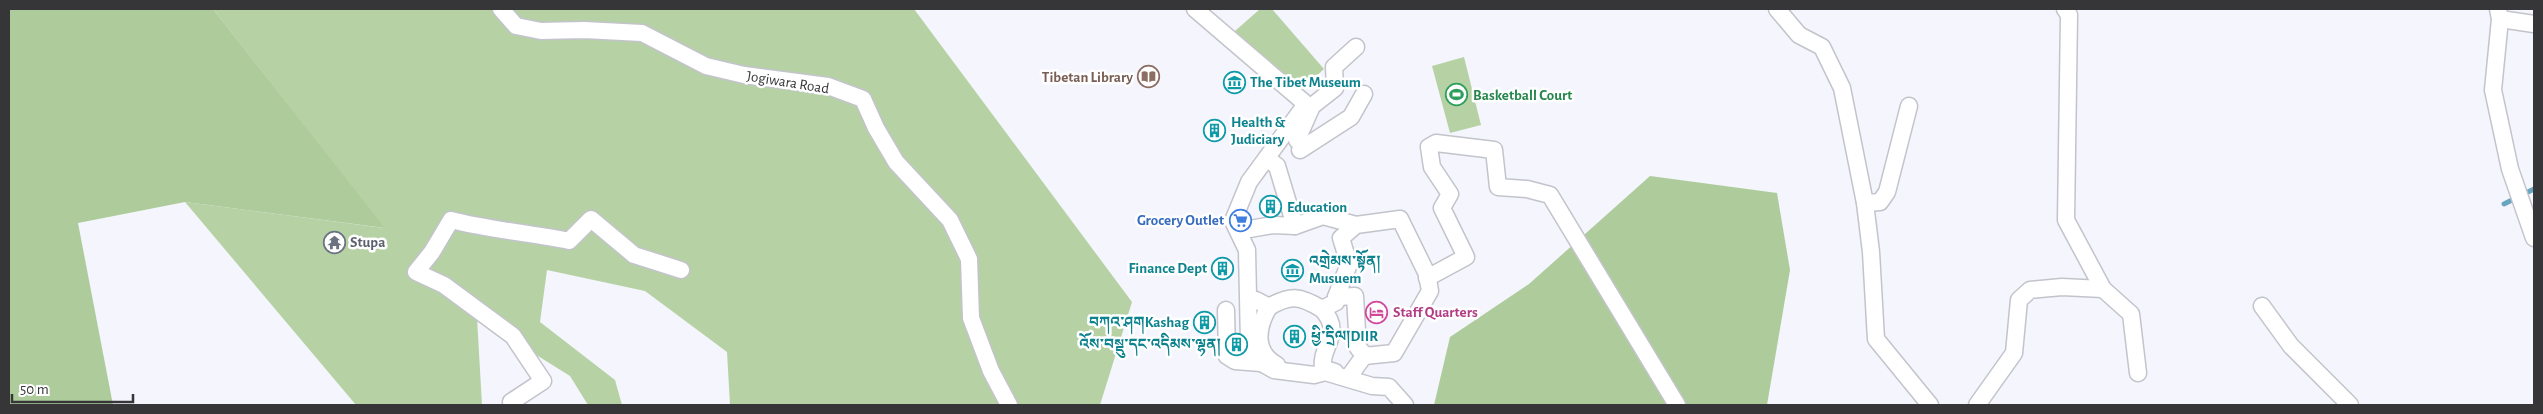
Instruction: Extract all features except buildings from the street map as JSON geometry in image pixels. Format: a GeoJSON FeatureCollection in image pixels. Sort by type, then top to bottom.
{"type":"FeatureCollection","features":[{"type":"Feature","properties":{"kind":"street","name":"Jogiwara Road"},"geometry":{"type":"LineString","coordinates":[[501,9],[516,26],[541,32],[584,30],[642,33],[706,66],[744,75],[828,86],[863,99],[876,128],[896,162],[950,220],[969,259],[971,318],[991,371],[1009,405]]}},
{"type":"Feature","properties":{"kind":"street"},"geometry":{"type":"LineString","coordinates":[[1195,9],[1306,104],[1249,182],[1233,221],[1247,250],[1248,343],[1252,357],[1278,370],[1314,376],[1325,372],[1349,377]]}},
{"type":"Feature","properties":{"kind":"street"},"geometry":{"type":"LineString","coordinates":[[1778,9],[1799,35],[1822,47],[1842,88],[1865,203],[1871,252],[1876,339],[1930,405]]}},
{"type":"Feature","properties":{"kind":"street"},"geometry":{"type":"LineString","coordinates":[[2065,9],[2069,15],[2066,220],[2103,289],[2131,314],[2138,373]]}},
{"type":"Feature","properties":{"kind":"street"},"geometry":{"type":"LineString","coordinates":[[2534,24],[2499,14],[2493,90],[2510,169],[2528,214],[2534,238]]}},
{"type":"Feature","properties":{"kind":"street"},"geometry":{"type":"LineString","coordinates":[[1356,47],[1334,67],[1334,88],[1312,106],[1299,145],[1351,117],[1364,94]]}},
{"type":"Feature","properties":{"kind":"street"},"geometry":{"type":"LineString","coordinates":[[1865,203],[1880,202],[1887,192],[1909,106]]}},
{"type":"Feature","properties":{"kind":"street"},"geometry":{"type":"LineString","coordinates":[[1428,278],[1466,257],[1442,208],[1450,194],[1432,167],[1429,146],[1436,143],[1489,147],[1494,150],[1498,187],[1528,189],[1550,195],[1677,405]]}},
{"type":"Feature","properties":{"kind":"street"},"geometry":{"type":"LineString","coordinates":[[1273,163],[1277,166],[1294,226]]}},
{"type":"Feature","properties":{"kind":"street"},"geometry":{"type":"LineString","coordinates":[[1238,230],[1273,225],[1294,226],[1323,216],[1356,225],[1400,219],[1428,278],[1430,291],[1394,353],[1366,356],[1349,377]]}},
{"type":"Feature","properties":{"kind":"street"},"geometry":{"type":"LineString","coordinates":[[513,405],[511,402],[543,381],[513,336],[444,285],[416,272],[432,252],[450,220],[484,229],[525,232],[569,241],[591,219],[634,255],[681,270]]}},
{"type":"Feature","properties":{"kind":"street"},"geometry":{"type":"LineString","coordinates":[[1322,309],[1336,302],[1336,297],[1349,264],[1341,238],[1356,225]]}},
{"type":"Feature","properties":{"kind":"street"},"geometry":{"type":"LineString","coordinates":[[1977,405],[2014,353],[2019,300],[2030,290],[2062,286],[2103,289]]}},
{"type":"Feature","properties":{"kind":"street"},"geometry":{"type":"LineString","coordinates":[[1336,297],[1355,296],[1358,348],[1366,356]]}},
{"type":"Feature","properties":{"kind":"street"},"geometry":{"type":"LineString","coordinates":[[1292,369],[1280,367],[1271,362],[1263,352],[1258,332],[1261,320],[1269,307],[1284,298],[1304,298],[1322,309],[1330,320],[1331,343],[1322,360],[1323,368],[1372,386],[1389,387],[1406,405]]}},
{"type":"Feature","properties":{"kind":"street"},"geometry":{"type":"LineString","coordinates":[[1249,300],[1256,300],[1269,307]]}},
{"type":"Feature","properties":{"kind":"street"},"geometry":{"type":"LineString","coordinates":[[2262,306],[2291,346],[2350,405]]}},
{"type":"Feature","properties":{"kind":"street"},"geometry":{"type":"LineString","coordinates":[[1226,310],[1227,356],[1234,361],[1263,363]]}},
{"type":"Feature","properties":{"kind":"green space"},"geometry":{"type":"Polygon","coordinates":[[[9,9],[213,9],[385,228],[185,202],[78,223],[113,405],[9,405],[9,9]]]}},
{"type":"Feature","properties":{"kind":"green space"},"geometry":{"type":"Polygon","coordinates":[[[213,9],[914,9],[1132,302],[1100,405],[730,405],[727,352],[645,291],[547,270],[540,322],[615,380],[622,405],[588,405],[570,376],[477,318],[482,405],[356,405],[185,202],[384,228],[213,9]]]}},
{"type":"Feature","properties":{"kind":"green space"},"geometry":{"type":"Polygon","coordinates":[[[1260,9],[1272,9],[1324,69],[1299,92],[1235,31],[1260,9]]]}},
{"type":"Feature","properties":{"kind":"green space","name":"Basketball Court"},"geometry":{"type":"Polygon","coordinates":[[[1464,57],[1481,125],[1450,133],[1432,66],[1464,57]]]}},
{"type":"Feature","properties":{"kind":"green space"},"geometry":{"type":"Polygon","coordinates":[[[1650,176],[1777,193],[1790,270],[1767,405],[1434,405],[1450,337],[1529,284],[1650,176]]]}},
{"type":"Feature","properties":{"kind":"waterway"},"geometry":{"type":"LineString","coordinates":[[2504,204],[2534,189]]}},
{"type":"Feature","properties":{"kind":"place","name":"Tibetan Library"},"geometry":{"type":"Point","coordinates":[1149,77]}},
{"type":"Feature","properties":{"kind":"place","name":"The Tibet Museum"},"geometry":{"type":"Point","coordinates":[1234,82]}},
{"type":"Feature","properties":{"kind":"place","name":"Basketball Court"},"geometry":{"type":"Point","coordinates":[1457,95]}},
{"type":"Feature","properties":{"kind":"place","name":"Health & Judiciary"},"geometry":{"type":"Point","coordinates":[1215,131]}},
{"type":"Feature","properties":{"kind":"place","name":"Education"},"geometry":{"type":"Point","coordinates":[1271,207]}},
{"type":"Feature","properties":{"kind":"place","name":"Grocery Outlet"},"geometry":{"type":"Point","coordinates":[1240,220]}},
{"type":"Feature","properties":{"kind":"place","name":"Stupa"},"geometry":{"type":"Point","coordinates":[334,242]}},
{"type":"Feature","properties":{"kind":"place","name":"Finance Dept"},"geometry":{"type":"Point","coordinates":[1223,268]}},
{"type":"Feature","properties":{"kind":"place","name":"འགྲེམས་སྟོན། Musuem"},"geometry":{"type":"Point","coordinates":[1293,270]}},
{"type":"Feature","properties":{"kind":"place","name":"Staff Quarters"},"geometry":{"type":"Point","coordinates":[1377,312]}},
{"type":"Feature","properties":{"kind":"place","name":"བཀའ་ཤགKashag"},"geometry":{"type":"Point","coordinates":[1205,322]}},
{"type":"Feature","properties":{"kind":"place","name":"ཕྱི་དྲིལ།DIIR"},"geometry":{"type":"Point","coordinates":[1295,336]}},
{"type":"Feature","properties":{"kind":"place","name":"འོས་བསྡུ་དང་འདིམས་ལྷན།"},"geometry":{"type":"Point","coordinates":[1237,344]}}]}
